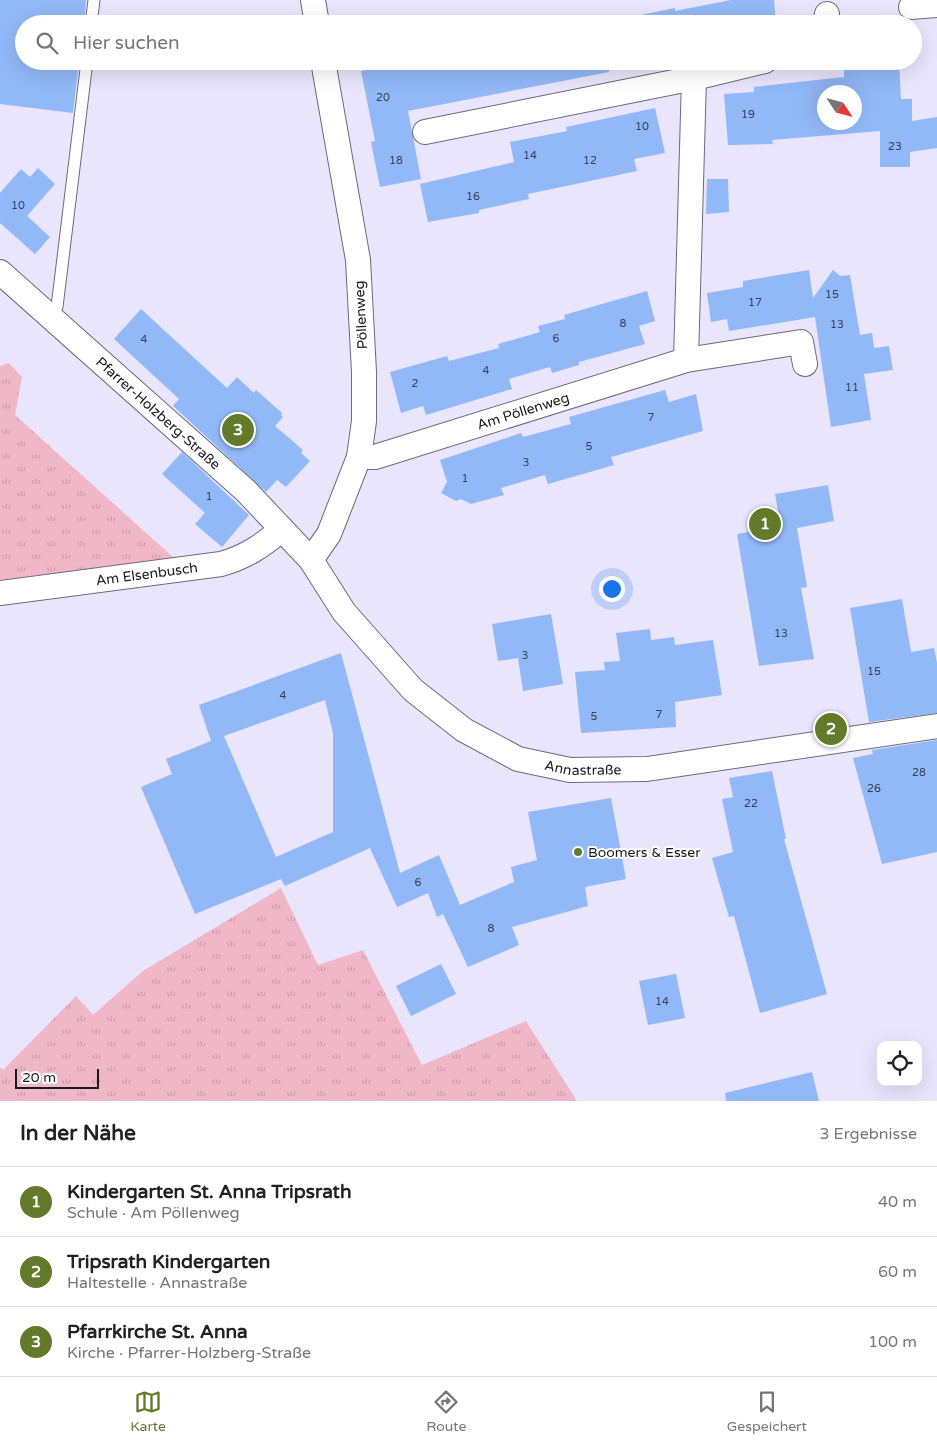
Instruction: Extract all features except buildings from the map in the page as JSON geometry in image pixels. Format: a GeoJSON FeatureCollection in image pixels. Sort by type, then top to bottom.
{"type":"FeatureCollection","features":[{"type":"Feature","properties":{"kind":"street"},"geometry":{"type":"LineString","coordinates":[[313,0],[316,15]]}},
{"type":"Feature","properties":{"kind":"street"},"geometry":{"type":"LineString","coordinates":[[911,7],[937,5]]}},
{"type":"Feature","properties":{"kind":"street","name":"Pöllenweg"},"geometry":{"type":"LineString","coordinates":[[311,560],[329,534],[359,457],[364,421],[364,372],[358,260],[325,70]]}},
{"type":"Feature","properties":{"kind":"street"},"geometry":{"type":"LineString","coordinates":[[425,132],[727,70]]}},
{"type":"Feature","properties":{"kind":"street"},"geometry":{"type":"LineString","coordinates":[[686,360],[694,78]]}},
{"type":"Feature","properties":{"kind":"street","name":"Pfarrer-Holzberg-Straße"},"geometry":{"type":"LineString","coordinates":[[0,272],[246,491],[311,560]]}},
{"type":"Feature","properties":{"kind":"street","name":"Am Pöllenweg"},"geometry":{"type":"LineString","coordinates":[[359,457],[375,457],[686,360],[801,342],[805,364]]}},
{"type":"Feature","properties":{"kind":"street","name":"Am Elsenbusch"},"geometry":{"type":"LineString","coordinates":[[0,593],[221,564],[240,559],[258,550],[282,529]]}},
{"type":"Feature","properties":{"kind":"street","name":"Annastraße"},"geometry":{"type":"LineString","coordinates":[[311,560],[344,612],[413,690],[464,730],[518,759],[570,770],[647,769],[937,726]]}},
{"type":"Feature","properties":{"kind":"lane"},"geometry":{"type":"LineString","coordinates":[[92,15],[94,0]]}},
{"type":"Feature","properties":{"kind":"lane"},"geometry":{"type":"LineString","coordinates":[[49,317],[57,307],[86,70]]}},
{"type":"Feature","properties":{"kind":"green space"},"geometry":{"type":"Polygon","coordinates":[[[9,363],[22,377],[15,415],[174,558],[0,580],[0,366],[9,363]]]}},
{"type":"Feature","properties":{"kind":"green space"},"geometry":{"type":"Polygon","coordinates":[[[281,888],[318,965],[363,950],[422,1065],[526,1021],[577,1101],[0,1101],[0,1067],[3,1070],[76,996],[93,1015],[143,971],[281,888]]]}},
{"type":"Feature","properties":{"kind":"place","name":"Pfarrkirche St. Anna"},"geometry":{"type":"Point","coordinates":[238,430]}},
{"type":"Feature","properties":{"kind":"place","name":"Kindergarten St. Anna Tripsrath"},"geometry":{"type":"Point","coordinates":[765,524]}},
{"type":"Feature","properties":{"kind":"place","name":"Tripsrath Kindergarten"},"geometry":{"type":"Point","coordinates":[831,729]}},
{"type":"Feature","properties":{"kind":"place","name":"Boomers & Esser"},"geometry":{"type":"Point","coordinates":[578,852]}}]}
